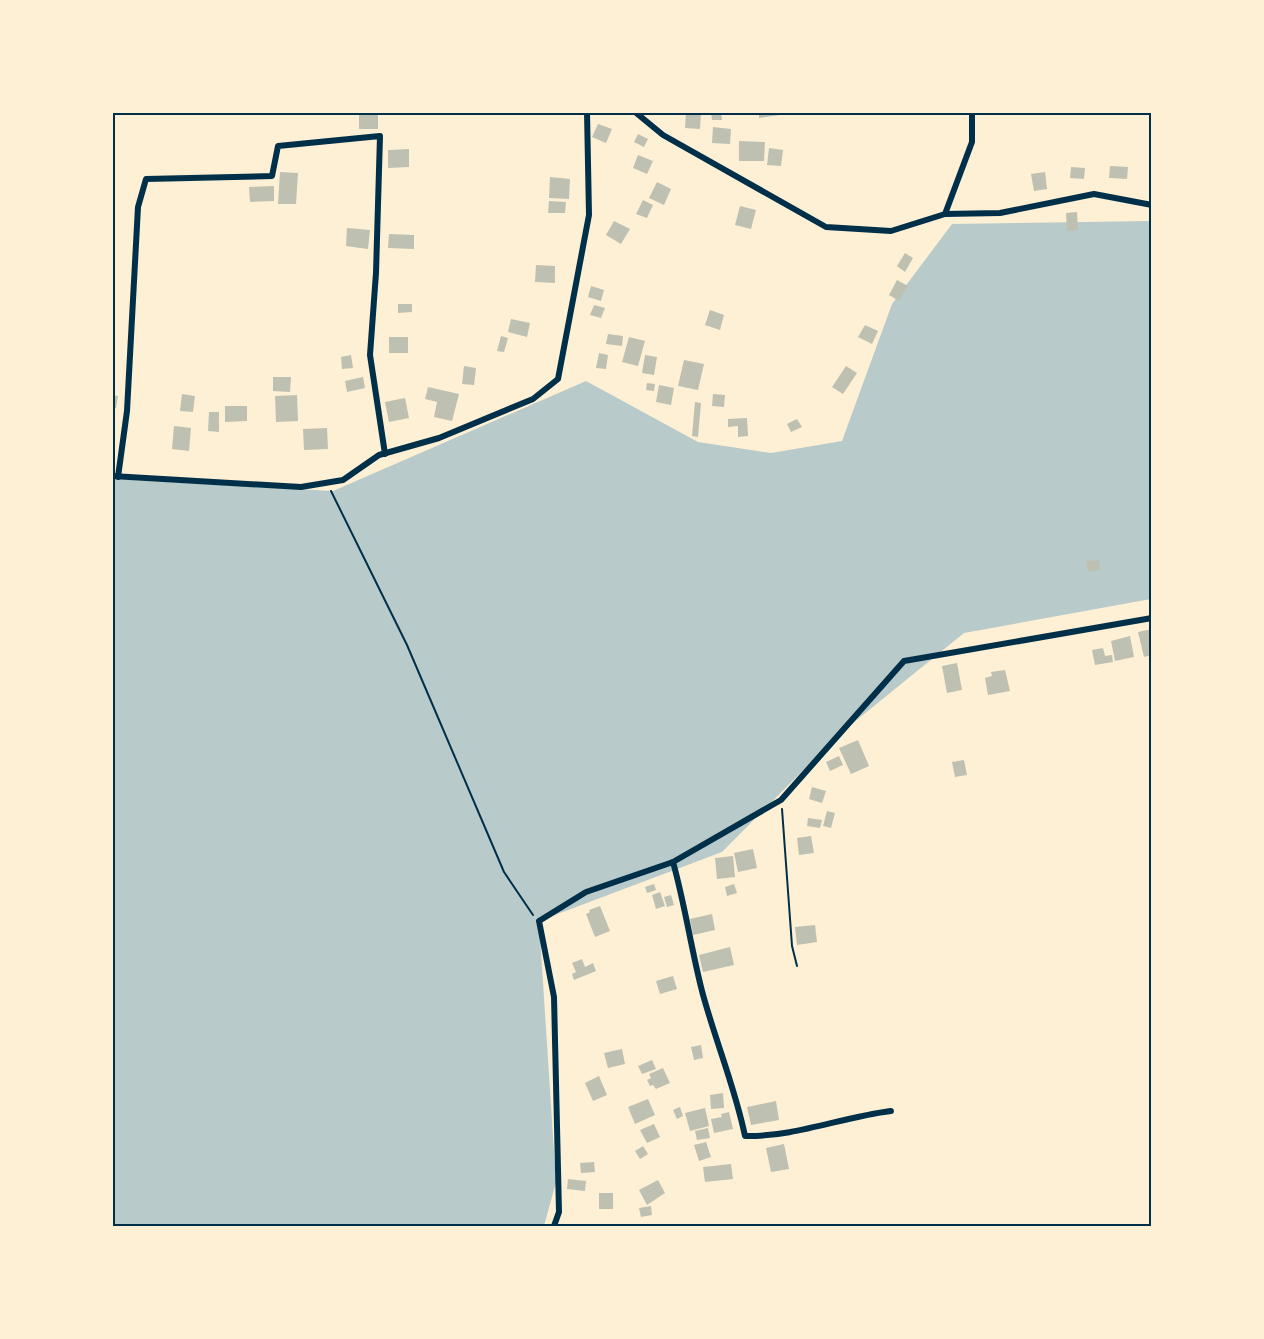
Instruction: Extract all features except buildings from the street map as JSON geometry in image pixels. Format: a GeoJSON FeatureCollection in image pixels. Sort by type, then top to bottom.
{"type":"FeatureCollection","features":[{"type":"Feature","properties":{"kind":"street"},"geometry":{"type":"LineString","coordinates":[[385,454],[370,355],[377,252],[380,136],[278,146],[272,176],[146,179],[138,207],[127,411],[115,476],[301,488],[343,480],[379,455],[385,454],[440,438],[532,399],[558,379],[589,215],[587,112]]}},
{"type":"Feature","properties":{"kind":"street"},"geometry":{"type":"LineString","coordinates":[[634,112],[663,135],[826,227],[891,231],[945,214],[1000,213],[1094,194],[1152,205]]}},
{"type":"Feature","properties":{"kind":"street"},"geometry":{"type":"LineString","coordinates":[[945,214],[972,142],[972,112]]}},
{"type":"Feature","properties":{"kind":"street"},"geometry":{"type":"LineString","coordinates":[[554,1227],[559,1212],[554,997],[539,921],[586,892],[672,862],[781,800],[904,661],[1152,618]]}},
{"type":"Feature","properties":{"kind":"street"},"geometry":{"type":"LineString","coordinates":[[672,862],[703,993],[728,1076],[739,1104],[745,1136],[766,1136],[819,1127],[869,1114],[891,1111]]}},
{"type":"Feature","properties":{"kind":"path"},"geometry":{"type":"LineString","coordinates":[[327,483],[407,645],[504,872],[529,911],[539,921]]}},
{"type":"Feature","properties":{"kind":"path"},"geometry":{"type":"LineString","coordinates":[[781,800],[792,946],[797,966]]}},
{"type":"Feature","properties":{"kind":"shaded area"},"geometry":{"type":"Polygon","coordinates":[[[1151,221],[1151,599],[964,633],[837,736],[722,852],[539,921],[556,1182],[544,1226],[113,1226],[112,479],[333,491],[586,381],[698,442],[771,453],[842,441],[892,304],[952,224],[1151,221]]]}}]}
